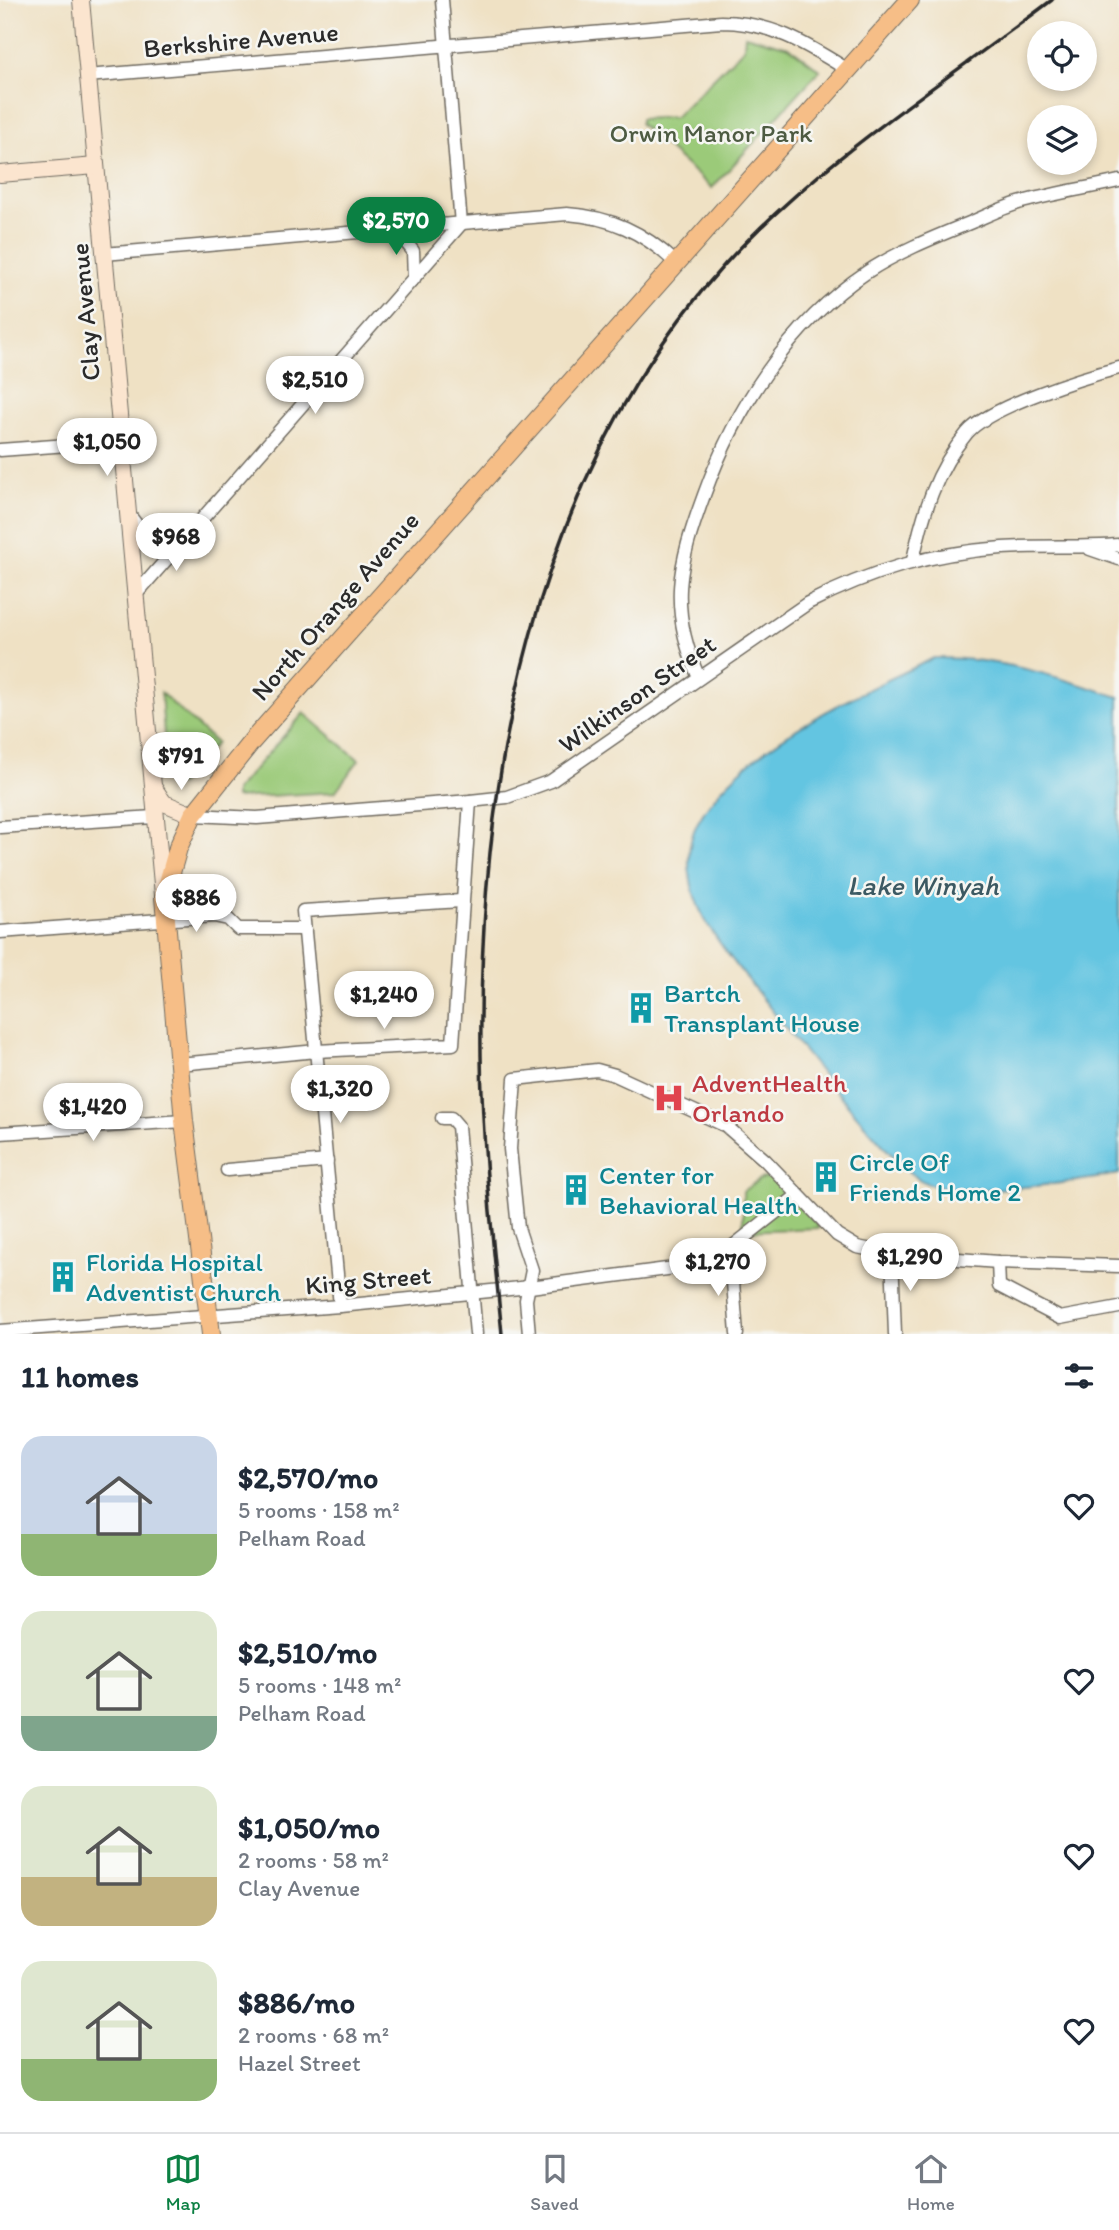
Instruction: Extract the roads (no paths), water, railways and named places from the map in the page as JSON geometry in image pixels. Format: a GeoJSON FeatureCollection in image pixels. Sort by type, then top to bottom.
{"type":"FeatureCollection","features":[{"type":"Feature","properties":{"kind":"main road","name":"North Orange Avenue"},"geometry":{"type":"LineString","coordinates":[[211,1326],[184,1121],[164,897],[178,848],[194,815],[252,741],[910,0]]}},
{"type":"Feature","properties":{"kind":"street","name":"Clay Avenue"},"geometry":{"type":"LineString","coordinates":[[81,0],[129,513],[154,817],[164,897]]}},
{"type":"Feature","properties":{"kind":"street"},"geometry":{"type":"LineString","coordinates":[[136,593],[461,224],[442,0]]}},
{"type":"Feature","properties":{"kind":"street","name":"Berkshire Avenue"},"geometry":{"type":"LineString","coordinates":[[87,76],[742,22],[794,36],[848,70]]}},
{"type":"Feature","properties":{"kind":"street"},"geometry":{"type":"LineString","coordinates":[[0,174],[96,166]]}},
{"type":"Feature","properties":{"kind":"street"},"geometry":{"type":"LineString","coordinates":[[699,678],[687,650],[678,616],[679,587],[691,530],[712,473],[736,421],[765,374],[817,313],[867,272],[900,254],[1023,201],[1119,181]]}},
{"type":"Feature","properties":{"kind":"street"},"geometry":{"type":"LineString","coordinates":[[104,254],[567,214],[593,215],[622,224],[644,236],[676,262]]}},
{"type":"Feature","properties":{"kind":"street"},"geometry":{"type":"LineString","coordinates":[[395,229],[412,251],[414,279]]}},
{"type":"Feature","properties":{"kind":"street"},"geometry":{"type":"LineString","coordinates":[[913,559],[925,506],[944,466],[969,430],[1021,401],[1086,376],[1119,368]]}},
{"type":"Feature","properties":{"kind":"street"},"geometry":{"type":"LineString","coordinates":[[0,450],[122,441]]}},
{"type":"Feature","properties":{"kind":"street"},"geometry":{"type":"LineString","coordinates":[[129,513],[142,531],[159,539],[174,539],[191,532]]}},
{"type":"Feature","properties":{"kind":"street","name":"Wilkinson Street"},"geometry":{"type":"LineString","coordinates":[[194,815],[257,818],[507,797],[551,781],[808,603],[843,584],[913,559],[1001,548],[1087,548],[1119,545]]}},
{"type":"Feature","properties":{"kind":"street","name":"Wilkinson Street"},"geometry":{"type":"LineString","coordinates":[[1087,548],[1119,559]]}},
{"type":"Feature","properties":{"kind":"street"},"geometry":{"type":"LineString","coordinates":[[153,787],[164,803],[194,815]]}},
{"type":"Feature","properties":{"kind":"street"},"geometry":{"type":"LineString","coordinates":[[179,1064],[317,1051],[453,1044],[470,801]]}},
{"type":"Feature","properties":{"kind":"street"},"geometry":{"type":"LineString","coordinates":[[0,827],[154,817]]}},
{"type":"Feature","properties":{"kind":"street"},"geometry":{"type":"LineString","coordinates":[[340,1306],[303,911],[428,906],[461,901]]}},
{"type":"Feature","properties":{"kind":"street"},"geometry":{"type":"LineString","coordinates":[[0,932],[214,916],[228,919],[238,929],[305,929]]}},
{"type":"Feature","properties":{"kind":"street"},"geometry":{"type":"LineString","coordinates":[[529,1334],[526,1300],[532,1270],[518,1228],[510,1149],[515,1079],[581,1070],[615,1075],[726,1126],[837,1235],[857,1247],[892,1254],[998,1262],[1119,1266]]}},
{"type":"Feature","properties":{"kind":"street"},"geometry":{"type":"LineString","coordinates":[[442,1118],[451,1118],[458,1126],[476,1334]]}},
{"type":"Feature","properties":{"kind":"street"},"geometry":{"type":"LineString","coordinates":[[0,1133],[184,1121]]}},
{"type":"Feature","properties":{"kind":"street"},"geometry":{"type":"LineString","coordinates":[[227,1170],[327,1161]]}},
{"type":"Feature","properties":{"kind":"street","name":"King Street"},"geometry":{"type":"LineString","coordinates":[[0,1331],[211,1326],[340,1306],[530,1287],[705,1264],[723,1254],[798,1195]]}},
{"type":"Feature","properties":{"kind":"street"},"geometry":{"type":"LineString","coordinates":[[723,1254],[732,1269],[737,1334]]}},
{"type":"Feature","properties":{"kind":"street"},"geometry":{"type":"LineString","coordinates":[[892,1254],[895,1334]]}},
{"type":"Feature","properties":{"kind":"street"},"geometry":{"type":"LineString","coordinates":[[998,1262],[999,1286],[1060,1318],[1119,1307]]}},
{"type":"Feature","properties":{"kind":"water","name":"Lake Winyah"},"geometry":{"type":"Polygon","coordinates":[[[934,658],[1005,665],[1119,697],[1119,1174],[1049,1185],[991,1189],[942,1187],[924,1182],[906,1170],[888,1151],[802,1049],[719,941],[704,918],[694,895],[689,870],[693,833],[717,795],[741,770],[803,725],[934,658]]]}},
{"type":"Feature","properties":{"kind":"railway"},"geometry":{"type":"LineString","coordinates":[[502,1334],[488,1195],[481,1055],[483,950],[491,844],[507,739],[530,635],[563,534],[606,437],[660,347],[726,263],[762,226],[841,157],[1052,0]]}},
{"type":"Feature","properties":{"kind":"place","name":"Bartch Transplant House"},"geometry":{"type":"Point","coordinates":[641,1008]}},
{"type":"Feature","properties":{"kind":"place","name":"AdventHealth Orlando"},"geometry":{"type":"Point","coordinates":[669,1098]}},
{"type":"Feature","properties":{"kind":"place","name":"Circle Of Friends Home 2"},"geometry":{"type":"Point","coordinates":[826,1177]}},
{"type":"Feature","properties":{"kind":"place","name":"Center for Behavioral Health"},"geometry":{"type":"Point","coordinates":[576,1190]}},
{"type":"Feature","properties":{"kind":"place","name":"Florida Hospital Adventist Church"},"geometry":{"type":"Point","coordinates":[63,1277]}},
{"type":"Feature","properties":{"kind":"park label","name":"Orwin Manor Park"},"geometry":{"type":"Point","coordinates":[711,133]}}]}
